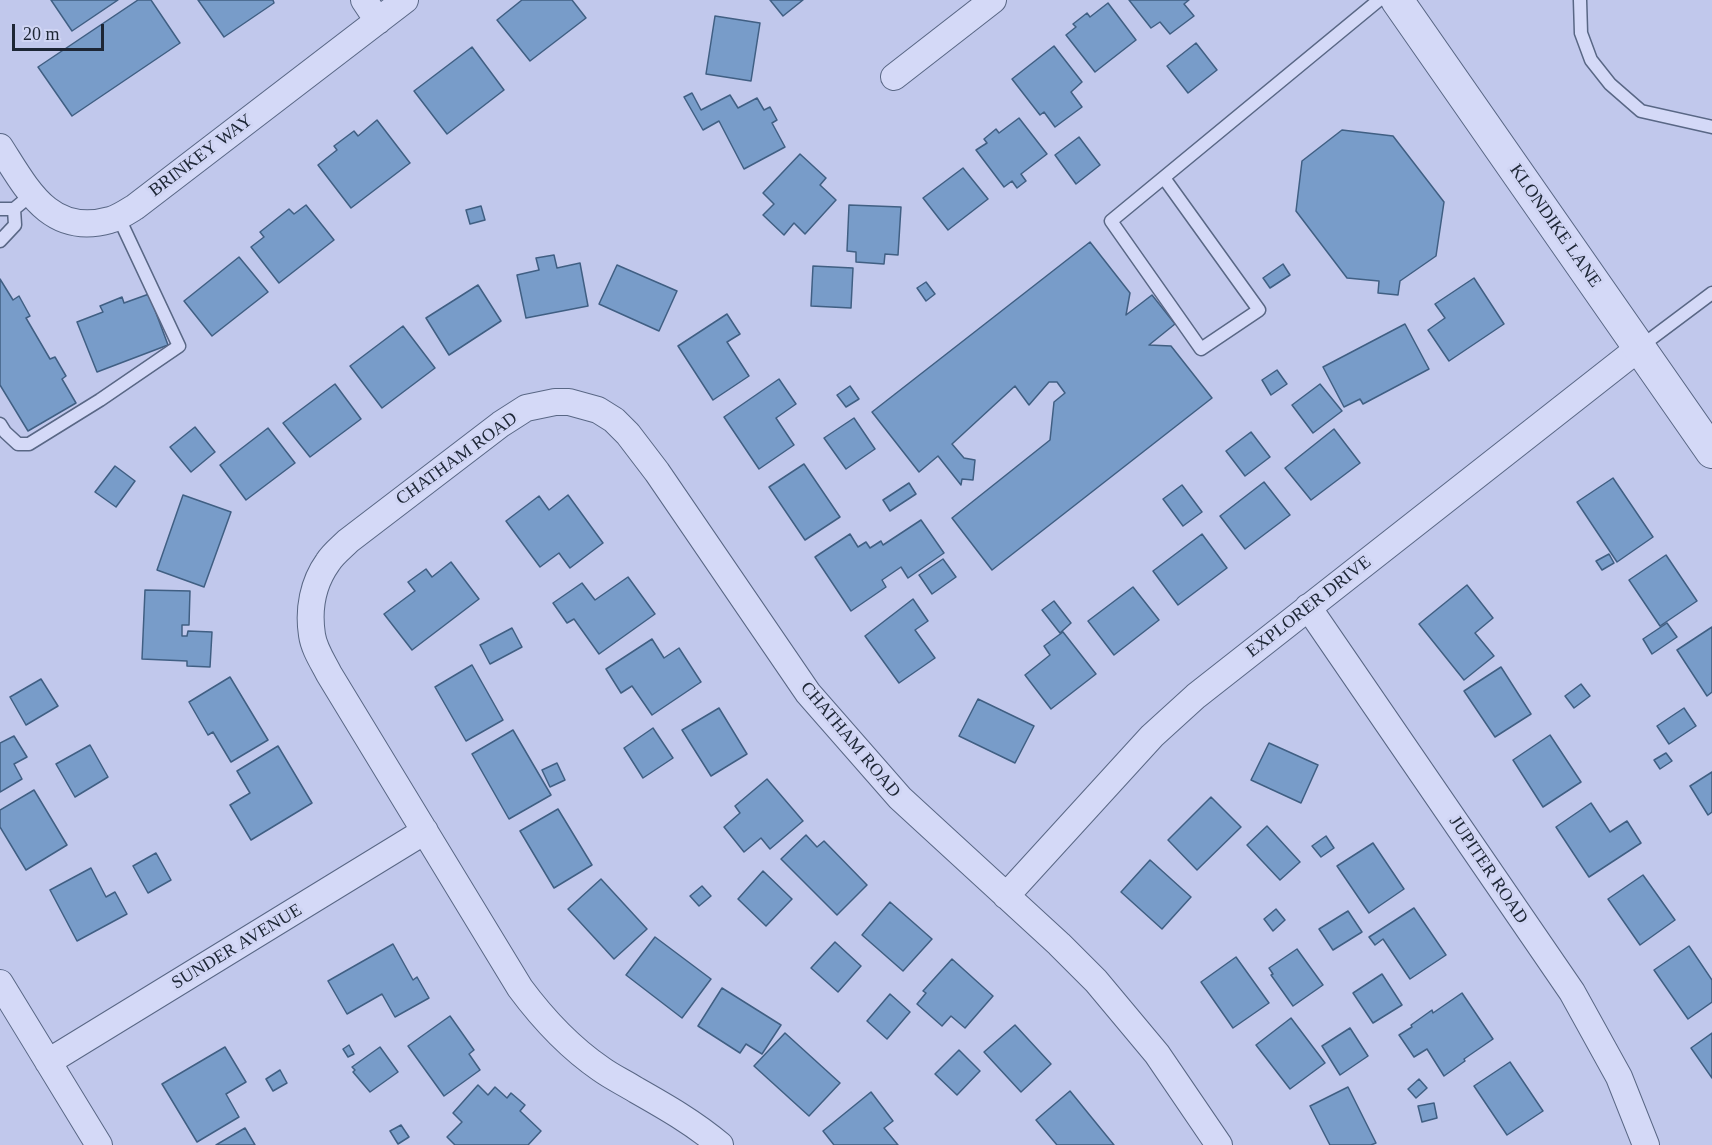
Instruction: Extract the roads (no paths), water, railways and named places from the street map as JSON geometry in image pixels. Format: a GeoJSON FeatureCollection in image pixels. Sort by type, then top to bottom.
{"type":"FeatureCollection","features":[{"type":"Feature","properties":{"kind":"street","name":"BRINKEY WAY"},"geometry":{"type":"LineString","coordinates":[[0,147],[23,202],[43,208],[63,220],[88,224],[112,220],[135,207],[371,10],[405,0]]}},
{"type":"Feature","properties":{"kind":"street"},"geometry":{"type":"LineString","coordinates":[[894,77],[993,0]]}},
{"type":"Feature","properties":{"kind":"street","name":"KLONDIKE LANE"},"geometry":{"type":"LineString","coordinates":[[1397,0],[1712,452]]}},
{"type":"Feature","properties":{"kind":"street","name":"EXPLORER DRIVE"},"geometry":{"type":"LineString","coordinates":[[1006,896],[1152,736],[1196,696],[1639,348]]}},
{"type":"Feature","properties":{"kind":"street","name":"CHATHAM ROAD"},"geometry":{"type":"LineString","coordinates":[[720,1145],[680,1115],[601,1070],[558,1034],[536,1009],[520,988],[329,674],[312,636],[310,605],[316,585],[328,562],[348,541],[501,424],[526,408],[555,402],[569,402],[598,410],[614,420],[628,434],[657,472],[808,693],[900,798],[1096,981],[1157,1054],[1219,1145]]}},
{"type":"Feature","properties":{"kind":"street","name":"JUPITER ROAD"},"geometry":{"type":"LineString","coordinates":[[1308,607],[1572,992],[1619,1077],[1646,1145]]}},
{"type":"Feature","properties":{"kind":"street","name":"SUNDER AVENUE"},"geometry":{"type":"LineString","coordinates":[[48,1062],[425,831]]}},
{"type":"Feature","properties":{"kind":"street"},"geometry":{"type":"LineString","coordinates":[[0,983],[99,1145]]}},
{"type":"Feature","properties":{"kind":"lane"},"geometry":{"type":"LineString","coordinates":[[1164,178],[1259,310],[1201,349],[1111,221],[1379,0]]}},
{"type":"Feature","properties":{"kind":"lane"},"geometry":{"type":"LineString","coordinates":[[1580,0],[1581,33],[1592,60],[1610,84],[1641,111],[1712,127]]}},
{"type":"Feature","properties":{"kind":"lane"},"geometry":{"type":"LineString","coordinates":[[0,209],[23,202]]}},
{"type":"Feature","properties":{"kind":"lane"},"geometry":{"type":"LineString","coordinates":[[0,241],[15,225],[23,202]]}},
{"type":"Feature","properties":{"kind":"lane"},"geometry":{"type":"LineString","coordinates":[[0,424],[18,444],[29,444],[100,400],[178,346],[118,216]]}},
{"type":"Feature","properties":{"kind":"lane"},"geometry":{"type":"LineString","coordinates":[[1639,348],[1712,293]]}}]}
